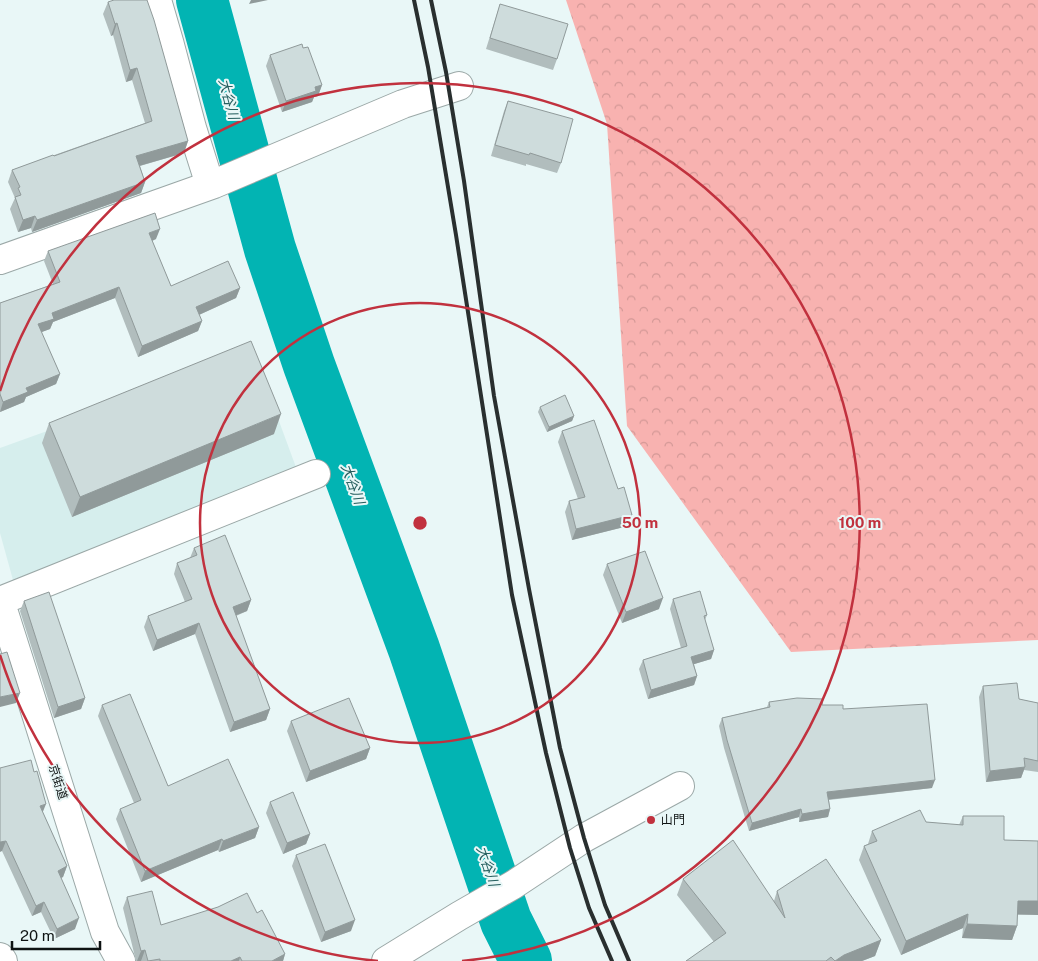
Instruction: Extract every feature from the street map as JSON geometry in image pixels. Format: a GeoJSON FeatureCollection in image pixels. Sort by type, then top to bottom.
{"type":"FeatureCollection","features":[{"type":"Feature","properties":{"kind":"street"},"geometry":{"type":"LineString","coordinates":[[157,0],[192,128],[212,184]]}},
{"type":"Feature","properties":{"kind":"street"},"geometry":{"type":"LineString","coordinates":[[0,260],[212,184],[403,104],[459,86]]}},
{"type":"Feature","properties":{"kind":"street"},"geometry":{"type":"LineString","coordinates":[[0,601],[316,474]]}},
{"type":"Feature","properties":{"kind":"street","name":"京街道"},"geometry":{"type":"LineString","coordinates":[[0,601],[105,932],[121,961]]}},
{"type":"Feature","properties":{"kind":"street"},"geometry":{"type":"LineString","coordinates":[[386,961],[513,885],[584,838],[680,786]]}},
{"type":"Feature","properties":{"kind":"street"},"geometry":{"type":"LineString","coordinates":[[0,957],[3,961]]}},
{"type":"Feature","properties":{"kind":"shaded area"},"geometry":{"type":"Polygon","coordinates":[[[255,356],[297,470],[13,580],[0,533],[0,448],[255,356]]]}},
{"type":"Feature","properties":{"kind":"green space"},"geometry":{"type":"Polygon","coordinates":[[[566,0],[1038,0],[1038,640],[791,652],[627,426],[607,124],[566,0]]]}},
{"type":"Feature","properties":{"kind":"building"},"geometry":{"type":"Polygon","coordinates":[[[114,0],[147,0],[188,141],[136,156],[145,182],[37,220],[35,216],[23,220],[15,197],[21,195],[18,188],[20,187],[12,170],[152,121],[137,68],[130,70],[117,23],[115,24],[108,2],[114,0]]]}},
{"type":"Feature","properties":{"kind":"building"},"geometry":{"type":"Polygon","coordinates":[[[500,4],[568,24],[557,59],[490,38],[500,4]]]}},
{"type":"Feature","properties":{"kind":"building"},"geometry":{"type":"Polygon","coordinates":[[[302,44],[303,48],[308,47],[322,85],[315,87],[316,91],[286,101],[270,55],[302,44]]]}},
{"type":"Feature","properties":{"kind":"building"},"geometry":{"type":"Polygon","coordinates":[[[508,101],[573,119],[561,163],[495,145],[508,101]]]}},
{"type":"Feature","properties":{"kind":"building"},"geometry":{"type":"Polygon","coordinates":[[[155,213],[160,229],[149,233],[171,286],[228,261],[240,288],[196,307],[202,321],[142,346],[119,287],[52,313],[54,319],[38,324],[60,374],[26,388],[28,392],[3,402],[0,394],[0,303],[60,282],[48,251],[155,213]]]}},
{"type":"Feature","properties":{"kind":"building"},"geometry":{"type":"Polygon","coordinates":[[[251,341],[281,414],[80,497],[49,423],[251,341]]]}},
{"type":"Feature","properties":{"kind":"building"},"geometry":{"type":"Polygon","coordinates":[[[565,395],[574,416],[549,427],[540,407],[565,395]]]}},
{"type":"Feature","properties":{"kind":"building"},"geometry":{"type":"Polygon","coordinates":[[[594,420],[618,489],[624,487],[632,515],[576,529],[569,501],[585,497],[562,431],[594,420]]]}},
{"type":"Feature","properties":{"kind":"building"},"geometry":{"type":"Polygon","coordinates":[[[225,535],[251,600],[233,607],[270,709],[234,722],[199,623],[157,640],[148,616],[192,599],[177,563],[197,555],[194,548],[225,535]]]}},
{"type":"Feature","properties":{"kind":"building"},"geometry":{"type":"Polygon","coordinates":[[[645,551],[663,598],[626,612],[607,564],[645,551]]]}},
{"type":"Feature","properties":{"kind":"building"},"geometry":{"type":"Polygon","coordinates":[[[700,591],[707,615],[704,616],[714,650],[691,657],[697,676],[651,690],[643,660],[687,646],[673,599],[700,591]]]}},
{"type":"Feature","properties":{"kind":"building"},"geometry":{"type":"Polygon","coordinates":[[[49,592],[85,698],[58,707],[24,601],[49,592]]]}},
{"type":"Feature","properties":{"kind":"building"},"geometry":{"type":"Polygon","coordinates":[[[7,652],[20,693],[0,697],[0,654],[7,652]]]}},
{"type":"Feature","properties":{"kind":"building"},"geometry":{"type":"Polygon","coordinates":[[[1017,683],[1019,699],[1038,703],[1038,761],[1024,758],[1025,767],[990,771],[983,686],[1017,683]]]}},
{"type":"Feature","properties":{"kind":"building"},"geometry":{"type":"Polygon","coordinates":[[[130,694],[168,786],[228,759],[259,827],[223,841],[222,839],[145,871],[120,809],[141,800],[102,705],[130,694]]]}},
{"type":"Feature","properties":{"kind":"building"},"geometry":{"type":"Polygon","coordinates":[[[349,698],[370,748],[310,771],[291,721],[349,698]]]}},
{"type":"Feature","properties":{"kind":"building"},"geometry":{"type":"Polygon","coordinates":[[[797,698],[823,699],[822,705],[843,705],[843,709],[927,704],[935,780],[827,792],[830,809],[802,814],[801,809],[752,823],[722,718],[770,707],[769,702],[797,698]]]}},
{"type":"Feature","properties":{"kind":"building"},"geometry":{"type":"Polygon","coordinates":[[[31,760],[34,772],[37,771],[46,804],[40,806],[67,866],[58,871],[79,918],[57,929],[44,902],[36,906],[6,841],[0,842],[0,768],[31,760]]]}},
{"type":"Feature","properties":{"kind":"building"},"geometry":{"type":"Polygon","coordinates":[[[293,792],[310,834],[287,843],[270,802],[293,792]]]}},
{"type":"Feature","properties":{"kind":"building"},"geometry":{"type":"Polygon","coordinates":[[[920,810],[926,822],[963,825],[963,816],[1004,816],[1004,840],[1038,841],[1038,901],[1018,901],[1017,926],[967,924],[968,914],[906,941],[864,846],[877,841],[872,831],[920,810]]]}},
{"type":"Feature","properties":{"kind":"building"},"geometry":{"type":"Polygon","coordinates":[[[733,840],[785,918],[777,891],[826,859],[881,940],[844,955],[835,961],[831,957],[826,961],[686,961],[726,933],[683,879],[733,840]]]}},
{"type":"Feature","properties":{"kind":"building"},"geometry":{"type":"Polygon","coordinates":[[[325,844],[355,920],[325,932],[296,855],[325,844]]]}},
{"type":"Feature","properties":{"kind":"building"},"geometry":{"type":"Polygon","coordinates":[[[152,891],[161,925],[218,907],[247,893],[257,913],[262,910],[285,954],[272,961],[242,961],[240,957],[231,961],[160,961],[160,959],[148,961],[145,950],[141,951],[127,897],[152,891]]]}},
{"type":"Feature","properties":{"kind":"waterway","name":"大谷川"},"geometry":{"type":"LineString","coordinates":[[202,0],[270,249],[309,365],[414,649],[506,921],[526,961]]}},
{"type":"Feature","properties":{"kind":"railway"},"geometry":{"type":"LineString","coordinates":[[414,0],[428,67],[456,235],[512,595],[546,753],[570,848],[589,908],[612,961]]}},
{"type":"Feature","properties":{"kind":"railway"},"geometry":{"type":"LineString","coordinates":[[431,0],[446,72],[464,181],[494,396],[560,748],[584,838],[605,905],[629,961]]}},
{"type":"Feature","properties":{"kind":"place","name":"山門"},"geometry":{"type":"Point","coordinates":[651,820]}}]}
